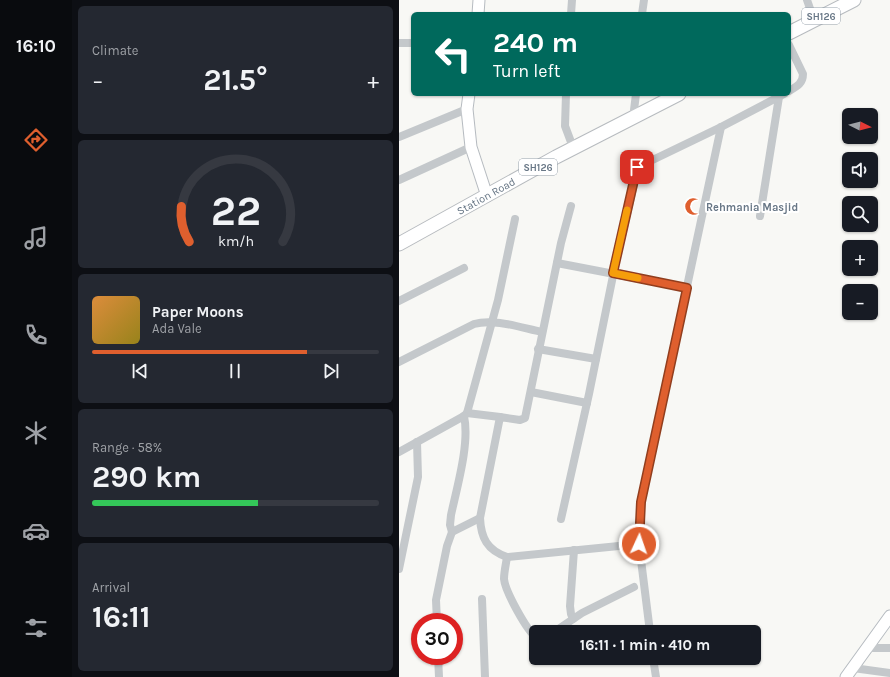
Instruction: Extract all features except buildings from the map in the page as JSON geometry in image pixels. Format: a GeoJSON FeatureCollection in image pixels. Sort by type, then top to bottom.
{"type":"FeatureCollection","features":[{"type":"Feature","properties":{"kind":"main road","name":"SH126"},"geometry":{"type":"LineString","coordinates":[[791,32],[836,0]]}},
{"type":"Feature","properties":{"kind":"main road","name":"SH126"},"geometry":{"type":"LineString","coordinates":[[791,25],[854,0]]}},
{"type":"Feature","properties":{"kind":"main road","name":"Station Road"},"geometry":{"type":"LineString","coordinates":[[399,244],[571,142],[659,96]]}},
{"type":"Feature","properties":{"kind":"main road","name":"Station Road"},"geometry":{"type":"LineString","coordinates":[[399,236],[675,96]]}},
{"type":"Feature","properties":{"kind":"street"},"geometry":{"type":"LineString","coordinates":[[478,12],[479,0]]}},
{"type":"Feature","properties":{"kind":"street"},"geometry":{"type":"LineString","coordinates":[[571,12],[572,0]]}},
{"type":"Feature","properties":{"kind":"street"},"geometry":{"type":"LineString","coordinates":[[642,12],[644,0]]}},
{"type":"Feature","properties":{"kind":"street"},"geometry":{"type":"LineString","coordinates":[[807,0],[813,16]]}},
{"type":"Feature","properties":{"kind":"street"},"geometry":{"type":"LineString","coordinates":[[399,43],[411,42]]}},
{"type":"Feature","properties":{"kind":"street"},"geometry":{"type":"LineString","coordinates":[[791,49],[803,74],[801,82],[791,90]]}},
{"type":"Feature","properties":{"kind":"street"},"geometry":{"type":"LineString","coordinates":[[469,96],[467,109],[471,147],[486,193]]}},
{"type":"Feature","properties":{"kind":"street"},"geometry":{"type":"LineString","coordinates":[[566,96],[565,126],[571,142]]}},
{"type":"Feature","properties":{"kind":"street"},"geometry":{"type":"LineString","coordinates":[[634,110],[635,96]]}},
{"type":"Feature","properties":{"kind":"street"},"geometry":{"type":"LineString","coordinates":[[561,519],[637,167],[721,127],[780,96]]}},
{"type":"Feature","properties":{"kind":"street"},"geometry":{"type":"LineString","coordinates":[[760,216],[782,96]]}},
{"type":"Feature","properties":{"kind":"street"},"geometry":{"type":"LineString","coordinates":[[399,137],[467,109]]}},
{"type":"Feature","properties":{"kind":"street"},"geometry":{"type":"LineString","coordinates":[[649,625],[639,544],[641,502],[721,127]]}},
{"type":"Feature","properties":{"kind":"street"},"geometry":{"type":"LineString","coordinates":[[399,180],[471,147]]}},
{"type":"Feature","properties":{"kind":"street"},"geometry":{"type":"LineString","coordinates":[[399,452],[465,414],[520,420],[525,418],[538,349],[571,206]]}},
{"type":"Feature","properties":{"kind":"street"},"geometry":{"type":"LineString","coordinates":[[437,613],[436,600],[447,546],[452,532],[450,525],[451,515],[466,442],[465,414],[498,300],[515,219]]}},
{"type":"Feature","properties":{"kind":"street"},"geometry":{"type":"LineString","coordinates":[[557,263],[687,288]]}},
{"type":"Feature","properties":{"kind":"street"},"geometry":{"type":"LineString","coordinates":[[399,301],[464,268]]}},
{"type":"Feature","properties":{"kind":"street"},"geometry":{"type":"LineString","coordinates":[[399,362],[474,324],[483,321],[542,332]]}},
{"type":"Feature","properties":{"kind":"street"},"geometry":{"type":"LineString","coordinates":[[538,349],[596,359]]}},
{"type":"Feature","properties":{"kind":"street"},"geometry":{"type":"LineString","coordinates":[[531,392],[587,403]]}},
{"type":"Feature","properties":{"kind":"street"},"geometry":{"type":"LineString","coordinates":[[500,417],[480,518],[481,533],[489,546],[498,554],[507,557],[639,544]]}},
{"type":"Feature","properties":{"kind":"street"},"geometry":{"type":"LineString","coordinates":[[399,569],[418,477],[417,442]]}},
{"type":"Feature","properties":{"kind":"street"},"geometry":{"type":"LineString","coordinates":[[452,532],[480,518]]}},
{"type":"Feature","properties":{"kind":"street"},"geometry":{"type":"LineString","coordinates":[[573,619],[570,606],[574,550]]}},
{"type":"Feature","properties":{"kind":"street"},"geometry":{"type":"LineString","coordinates":[[507,557],[504,578],[506,587],[529,629]]}},
{"type":"Feature","properties":{"kind":"street"},"geometry":{"type":"LineString","coordinates":[[564,625],[582,613],[634,587]]}},
{"type":"Feature","properties":{"kind":"street"},"geometry":{"type":"LineString","coordinates":[[482,599],[485,677]]}},
{"type":"Feature","properties":{"kind":"street"},"geometry":{"type":"LineString","coordinates":[[846,677],[889,619]]}},
{"type":"Feature","properties":{"kind":"street"},"geometry":{"type":"LineString","coordinates":[[867,648],[890,648]]}},
{"type":"Feature","properties":{"kind":"street"},"geometry":{"type":"LineString","coordinates":[[438,665],[439,677]]}},
{"type":"Feature","properties":{"kind":"street"},"geometry":{"type":"LineString","coordinates":[[654,665],[656,677]]}},
{"type":"Feature","properties":{"kind":"street"},"geometry":{"type":"LineString","coordinates":[[853,668],[890,673]]}},
{"type":"Feature","properties":{"kind":"slow traffic"},"geometry":{"type":"LineString","coordinates":[[627,210],[613,273],[638,278]]}},
{"type":"Feature","properties":{"kind":"place","name":"Rehmania Masjid"},"geometry":{"type":"Point","coordinates":[693,207]}},
{"type":"Feature","properties":{"kind":"route"},"geometry":{"type":"LineString","coordinates":[[637,167],[613,273],[687,288],[641,502],[639,544]]}}]}
